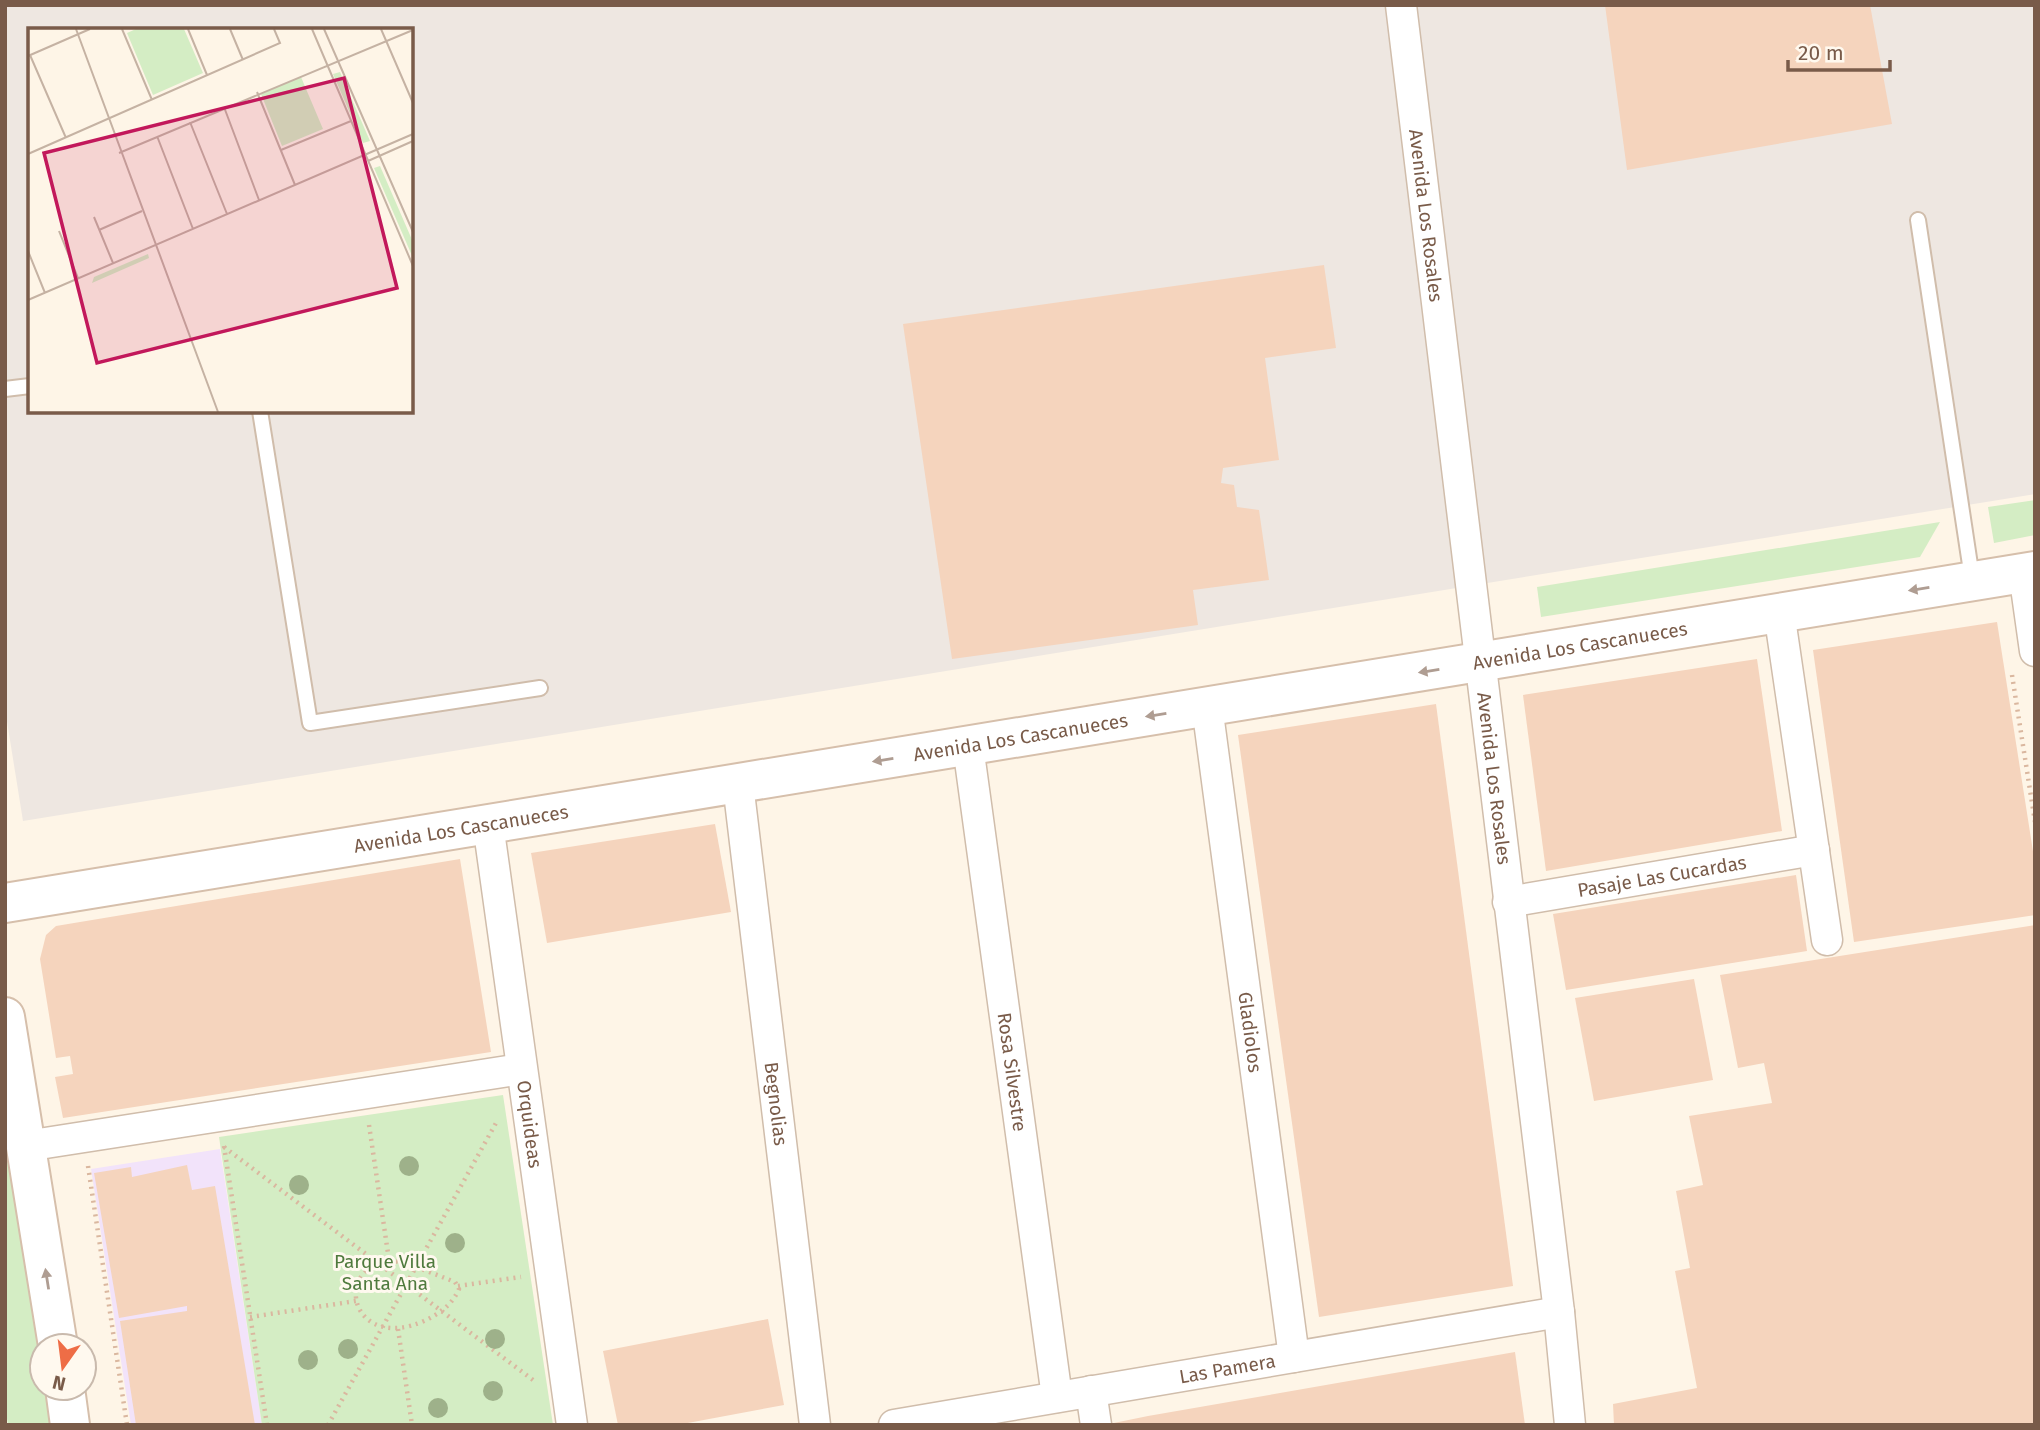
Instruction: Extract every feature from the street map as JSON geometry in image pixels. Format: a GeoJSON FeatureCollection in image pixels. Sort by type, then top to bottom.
{"type":"FeatureCollection","features":[{"type":"Feature","properties":{"kind":"street","name":"Avenida Los Rosales"},"geometry":{"type":"LineString","coordinates":[[1401,5],[1559,1312],[1570,1425]]}},
{"type":"Feature","properties":{"kind":"street","name":"Avenida Los Cascanueces"},"geometry":{"type":"LineString","coordinates":[[5,903],[2029,572]]}},
{"type":"Feature","properties":{"kind":"street"},"geometry":{"type":"LineString","coordinates":[[2029,572],[2035,651]]}},
{"type":"Feature","properties":{"kind":"street"},"geometry":{"type":"LineString","coordinates":[[1779,612],[1827,940]]}},
{"type":"Feature","properties":{"kind":"street","name":"Gladiolos"},"geometry":{"type":"LineString","coordinates":[[1207,706],[1294,1357]]}},
{"type":"Feature","properties":{"kind":"street","name":"Rosa Silvestre"},"geometry":{"type":"LineString","coordinates":[[968,746],[1057,1397]]}},
{"type":"Feature","properties":{"kind":"street","name":"Begnolias"},"geometry":{"type":"LineString","coordinates":[[738,784],[815,1425]]}},
{"type":"Feature","properties":{"kind":"street","name":"Orquideas"},"geometry":{"type":"LineString","coordinates":[[488,824],[572,1425]]}},
{"type":"Feature","properties":{"kind":"street","name":"Pasaje Las Cucardas"},"geometry":{"type":"LineString","coordinates":[[1508,902],[1814,850]]}},
{"type":"Feature","properties":{"kind":"street"},"geometry":{"type":"LineString","coordinates":[[5,1017],[56,1332]]}},
{"type":"Feature","properties":{"kind":"street"},"geometry":{"type":"LineString","coordinates":[[26,1146],[522,1069]]}},
{"type":"Feature","properties":{"kind":"street","name":"Las Pamera"},"geometry":{"type":"LineString","coordinates":[[894,1425],[1559,1312]]}},
{"type":"Feature","properties":{"kind":"street"},"geometry":{"type":"LineString","coordinates":[[1091,1391],[1096,1425]]}},
{"type":"Feature","properties":{"kind":"street"},"geometry":{"type":"LineString","coordinates":[[67,1402],[70,1425]]}},
{"type":"Feature","properties":{"kind":"lane"},"geometry":{"type":"LineString","coordinates":[[1918,220],[1972,581]]}},
{"type":"Feature","properties":{"kind":"lane"},"geometry":{"type":"LineString","coordinates":[[5,389],[28,386]]}},
{"type":"Feature","properties":{"kind":"lane"},"geometry":{"type":"LineString","coordinates":[[260,413],[310,723],[540,688]]}},
{"type":"Feature","properties":{"kind":"path"},"geometry":{"type":"LineString","coordinates":[[2011,670],[2035,822]]}},
{"type":"Feature","properties":{"kind":"path"},"geometry":{"type":"LineString","coordinates":[[328,1425],[498,1119],[500,1131]]}},
{"type":"Feature","properties":{"kind":"path"},"geometry":{"type":"LineString","coordinates":[[356,1127],[382,1123]]}},
{"type":"Feature","properties":{"kind":"path"},"geometry":{"type":"LineString","coordinates":[[369,1125],[389,1261]]}},
{"type":"Feature","properties":{"kind":"path"},"geometry":{"type":"LineString","coordinates":[[210,1148],[237,1144]]}},
{"type":"Feature","properties":{"kind":"path"},"geometry":{"type":"LineString","coordinates":[[224,1146],[539,1384],[537,1371]]}},
{"type":"Feature","properties":{"kind":"path"},"geometry":{"type":"LineString","coordinates":[[224,1146],[267,1425]]}},
{"type":"Feature","properties":{"kind":"path"},"geometry":{"type":"LineString","coordinates":[[102,1164],[88,1166],[127,1425]]}},
{"type":"Feature","properties":{"kind":"path"},"geometry":{"type":"LineString","coordinates":[[458,1286],[452,1302],[442,1311],[421,1322],[398,1328],[382,1328],[365,1319],[356,1301],[360,1278],[378,1262],[389,1261],[416,1266],[441,1275],[458,1286],[522,1276]]}},
{"type":"Feature","properties":{"kind":"path"},"geometry":{"type":"LineString","coordinates":[[520,1264],[524,1290]]}},
{"type":"Feature","properties":{"kind":"path"},"geometry":{"type":"LineString","coordinates":[[250,1317],[356,1301]]}},
{"type":"Feature","properties":{"kind":"path"},"geometry":{"type":"LineString","coordinates":[[398,1328],[412,1425]]}},
{"type":"Feature","properties":{"kind":"shaded area"},"geometry":{"type":"Polygon","coordinates":[[[5,5],[2035,5],[2035,494],[23,821],[5,709],[5,5]]]}},
{"type":"Feature","properties":{"kind":"shaded area"},"geometry":{"type":"Polygon","coordinates":[[[220,1149],[262,1425],[131,1425],[91,1169],[220,1149]]]}},
{"type":"Feature","properties":{"kind":"green space"},"geometry":{"type":"Polygon","coordinates":[[[2035,500],[2035,535],[1994,543],[1988,507],[2035,500]]]}},
{"type":"Feature","properties":{"kind":"green space"},"geometry":{"type":"Polygon","coordinates":[[[1940,522],[1920,557],[1541,617],[1537,587],[1940,522]]]}},
{"type":"Feature","properties":{"kind":"green space","name":"Parque Villa Santa Ana"},"geometry":{"type":"Polygon","coordinates":[[[503,1095],[553,1425],[262,1425],[219,1137],[503,1095]]]}},
{"type":"Feature","properties":{"kind":"green space"},"geometry":{"type":"Polygon","coordinates":[[[5,1125],[40,1332],[28,1332],[28,1402],[51,1402],[55,1425],[8,1425],[5,1406],[5,1125]]]}},
{"type":"Feature","properties":{"kind":"building"},"geometry":{"type":"Polygon","coordinates":[[[1605,5],[1870,5],[1892,124],[1627,170],[1605,5]]]}},
{"type":"Feature","properties":{"kind":"building"},"geometry":{"type":"Polygon","coordinates":[[[1324,265],[1336,348],[1265,358],[1279,460],[1223,468],[1221,483],[1234,485],[1237,507],[1259,510],[1269,580],[1193,590],[1198,625],[952,659],[903,324],[1324,265]]]}},
{"type":"Feature","properties":{"kind":"building"},"geometry":{"type":"Polygon","coordinates":[[[1997,622],[2035,864],[2035,915],[1854,942],[1813,650],[1997,622]]]}},
{"type":"Feature","properties":{"kind":"building"},"geometry":{"type":"Polygon","coordinates":[[[1757,659],[1782,831],[1546,871],[1523,695],[1757,659]]]}},
{"type":"Feature","properties":{"kind":"building"},"geometry":{"type":"Polygon","coordinates":[[[1436,704],[1513,1286],[1319,1317],[1238,735],[1436,704]]]}},
{"type":"Feature","properties":{"kind":"building"},"geometry":{"type":"Polygon","coordinates":[[[715,824],[731,912],[547,943],[531,853],[715,824]]]}},
{"type":"Feature","properties":{"kind":"building"},"geometry":{"type":"Polygon","coordinates":[[[460,859],[491,1052],[63,1118],[55,1077],[73,1074],[70,1056],[56,1058],[40,959],[46,935],[56,926],[460,859]]]}},
{"type":"Feature","properties":{"kind":"building"},"geometry":{"type":"Polygon","coordinates":[[[1796,875],[1807,951],[1566,990],[1553,914],[1796,875]]]}},
{"type":"Feature","properties":{"kind":"building"},"geometry":{"type":"Polygon","coordinates":[[[2035,925],[2035,1425],[1614,1425],[1613,1404],[1697,1388],[1675,1271],[1690,1268],[1676,1191],[1703,1185],[1689,1116],[1772,1103],[1764,1063],[1738,1068],[1720,975],[2035,925]]]}},
{"type":"Feature","properties":{"kind":"building"},"geometry":{"type":"Polygon","coordinates":[[[1694,979],[1713,1080],[1594,1101],[1575,998],[1694,979]]]}},
{"type":"Feature","properties":{"kind":"building"},"geometry":{"type":"Polygon","coordinates":[[[187,1165],[192,1190],[215,1186],[255,1425],[136,1425],[120,1321],[187,1311],[187,1306],[119,1318],[94,1173],[131,1167],[132,1177],[187,1165]]]}},
{"type":"Feature","properties":{"kind":"building"},"geometry":{"type":"Polygon","coordinates":[[[768,1319],[784,1405],[677,1425],[618,1425],[603,1351],[768,1319]]]}},
{"type":"Feature","properties":{"kind":"building"},"geometry":{"type":"Polygon","coordinates":[[[1515,1352],[1525,1425],[1104,1425],[1148,1416],[1515,1352]]]}}]}
